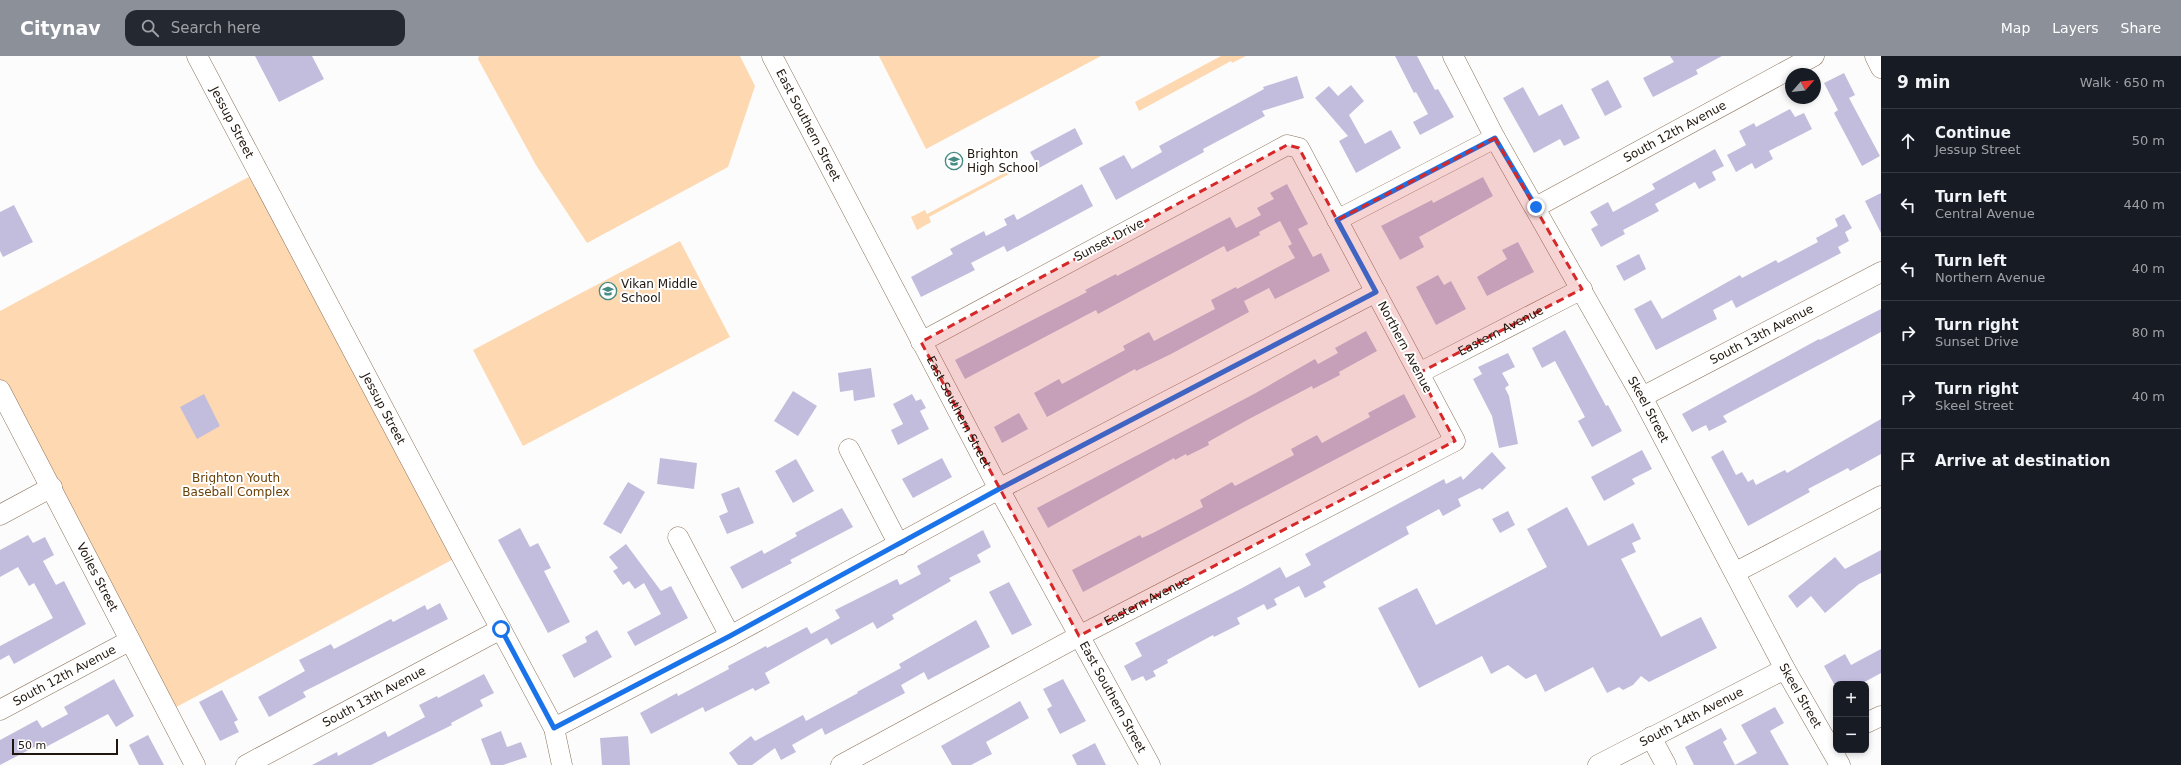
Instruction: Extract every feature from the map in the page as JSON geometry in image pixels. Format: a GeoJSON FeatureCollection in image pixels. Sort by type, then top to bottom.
{"type":"FeatureCollection","features":[{"type":"Feature","properties":{"kind":"street","name":"Jessup Street"},"geometry":{"type":"LineString","coordinates":[[197,56],[554,728],[562,765]]}},
{"type":"Feature","properties":{"kind":"street","name":"East Southern Street"},"geometry":{"type":"LineString","coordinates":[[772,56],[999,489],[1150,765]]}},
{"type":"Feature","properties":{"kind":"street","name":"Skeel Street"},"geometry":{"type":"LineString","coordinates":[[1453,56],[1495,138],[1536,207],[1642,397],[1736,572],[1785,669],[1832,741],[1840,765]]}},
{"type":"Feature","properties":{"kind":"street","name":"South 12th Avenue"},"geometry":{"type":"LineString","coordinates":[[1536,207],[1814,56]]}},
{"type":"Feature","properties":{"kind":"street"},"geometry":{"type":"LineString","coordinates":[[1875,56],[1881,68]]}},
{"type":"Feature","properties":{"kind":"street"},"geometry":{"type":"LineString","coordinates":[[1337,220],[1495,138]]}},
{"type":"Feature","properties":{"kind":"street","name":"Sunset Drive"},"geometry":{"type":"LineString","coordinates":[[921,342],[1287,145],[1299,148]]}},
{"type":"Feature","properties":{"kind":"street","name":"Northern Avenue"},"geometry":{"type":"LineString","coordinates":[[1299,148],[1456,441]]}},
{"type":"Feature","properties":{"kind":"street","name":"South 13th Avenue"},"geometry":{"type":"LineString","coordinates":[[1642,397],[1881,272]]}},
{"type":"Feature","properties":{"kind":"street","name":"Eastern Avenue"},"geometry":{"type":"LineString","coordinates":[[1419,373],[1582,289]]}},
{"type":"Feature","properties":{"kind":"street"},"geometry":{"type":"LineString","coordinates":[[554,728],[730,636],[999,489],[1376,292]]}},
{"type":"Feature","properties":{"kind":"street","name":"Voiles Street"},"geometry":{"type":"LineString","coordinates":[[0,390],[52,487],[129,641],[195,765]]}},
{"type":"Feature","properties":{"kind":"street","name":"Eastern Avenue"},"geometry":{"type":"LineString","coordinates":[[841,765],[1079,636],[1456,441]]}},
{"type":"Feature","properties":{"kind":"street"},"geometry":{"type":"LineString","coordinates":[[849,449],[899,545]]}},
{"type":"Feature","properties":{"kind":"street"},"geometry":{"type":"LineString","coordinates":[[0,515],[52,487]]}},
{"type":"Feature","properties":{"kind":"street"},"geometry":{"type":"LineString","coordinates":[[1736,572],[1881,496]]}},
{"type":"Feature","properties":{"kind":"street"},"geometry":{"type":"LineString","coordinates":[[678,538],[730,636]]}},
{"type":"Feature","properties":{"kind":"street","name":"South 13th Avenue"},"geometry":{"type":"LineString","coordinates":[[246,765],[501,629]]}},
{"type":"Feature","properties":{"kind":"street","name":"South 12th Avenue"},"geometry":{"type":"LineString","coordinates":[[0,710],[129,641]]}},
{"type":"Feature","properties":{"kind":"street","name":"South 14th Avenue"},"geometry":{"type":"LineString","coordinates":[[1598,765],[1785,669]]}},
{"type":"Feature","properties":{"kind":"street"},"geometry":{"type":"LineString","coordinates":[[1869,722],[1881,716]]}},
{"type":"Feature","properties":{"kind":"street"},"geometry":{"type":"LineString","coordinates":[[1651,737],[1666,765]]}},
{"type":"Feature","properties":{"kind":"highlighted area"},"geometry":{"type":"Polygon","coordinates":[[[1495,138],[1582,289],[1419,373],[1455,441],[1079,636],[921,342],[1287,145],[1299,148],[1337,220],[1495,138]]]}},
{"type":"Feature","properties":{"kind":"green space"},"geometry":{"type":"Polygon","coordinates":[[[479,56],[740,56],[755,86],[728,167],[587,243],[536,165],[478,59],[479,56]]]}},
{"type":"Feature","properties":{"kind":"green space"},"geometry":{"type":"Polygon","coordinates":[[[879,56],[1101,56],[926,149],[879,56]]]}},
{"type":"Feature","properties":{"kind":"green space"},"geometry":{"type":"Polygon","coordinates":[[[1221,56],[1246,56],[1232,63],[1231,61],[1139,111],[1135,102],[1221,56]]]}},
{"type":"Feature","properties":{"kind":"green space"},"geometry":{"type":"Polygon","coordinates":[[[1010,170],[1011,173],[929,217],[931,222],[917,230],[911,217],[925,210],[927,214],[1010,170]]]}},
{"type":"Feature","properties":{"kind":"green space","name":"Brighton Youth Baseball Complex"},"geometry":{"type":"Polygon","coordinates":[[[258,172],[461,555],[167,712],[0,390],[0,311],[258,172]]]}},
{"type":"Feature","properties":{"kind":"green space"},"geometry":{"type":"Polygon","coordinates":[[[680,241],[730,337],[523,446],[473,350],[680,241]]]}},
{"type":"Feature","properties":{"kind":"building"},"geometry":{"type":"Polygon","coordinates":[[[255,56],[312,56],[324,79],[279,102],[255,56]]]}},
{"type":"Feature","properties":{"kind":"building"},"geometry":{"type":"Polygon","coordinates":[[[1395,56],[1417,56],[1435,90],[1438,89],[1454,117],[1420,135],[1413,122],[1428,114],[1416,92],[1414,93],[1395,56]]]}},
{"type":"Feature","properties":{"kind":"building"},"geometry":{"type":"Polygon","coordinates":[[[1670,56],[1722,56],[1696,70],[1698,74],[1653,97],[1643,78],[1674,62],[1670,56]]]}},
{"type":"Feature","properties":{"kind":"building"},"geometry":{"type":"Polygon","coordinates":[[[1844,73],[1855,95],[1849,98],[1880,156],[1862,166],[1834,113],[1838,110],[1824,83],[1844,73]]]}},
{"type":"Feature","properties":{"kind":"building"},"geometry":{"type":"Polygon","coordinates":[[[1297,76],[1304,98],[1262,111],[1265,116],[1203,149],[1204,152],[1116,200],[1099,168],[1124,155],[1132,169],[1162,152],[1159,146],[1264,89],[1263,87],[1297,76]]]}},
{"type":"Feature","properties":{"kind":"building"},"geometry":{"type":"Polygon","coordinates":[[[1608,80],[1622,107],[1605,116],[1591,89],[1608,80]]]}},
{"type":"Feature","properties":{"kind":"building"},"geometry":{"type":"Polygon","coordinates":[[[1351,85],[1364,101],[1349,115],[1365,144],[1391,130],[1401,148],[1356,173],[1339,141],[1348,136],[1315,98],[1329,86],[1338,96],[1351,85]]]}},
{"type":"Feature","properties":{"kind":"building"},"geometry":{"type":"Polygon","coordinates":[[[1523,87],[1539,116],[1562,104],[1580,138],[1564,146],[1560,139],[1534,153],[1503,98],[1523,87]]]}},
{"type":"Feature","properties":{"kind":"building"},"geometry":{"type":"Polygon","coordinates":[[[1790,109],[1795,117],[1804,113],[1812,129],[1769,151],[1773,159],[1755,169],[1752,163],[1736,172],[1727,155],[1746,145],[1739,131],[1754,123],[1756,127],[1790,109]]]}},
{"type":"Feature","properties":{"kind":"building"},"geometry":{"type":"Polygon","coordinates":[[[1075,128],[1083,144],[1039,168],[1030,152],[1075,128]]]}},
{"type":"Feature","properties":{"kind":"building"},"geometry":{"type":"Polygon","coordinates":[[[1715,149],[1724,166],[1712,172],[1716,180],[1699,189],[1695,182],[1655,204],[1659,211],[1623,230],[1625,234],[1601,247],[1591,229],[1598,225],[1590,212],[1608,202],[1613,212],[1655,189],[1652,184],[1715,149]]]}},
{"type":"Feature","properties":{"kind":"building"},"geometry":{"type":"Polygon","coordinates":[[[1483,177],[1493,196],[1419,237],[1424,247],[1400,260],[1381,226],[1432,200],[1433,203],[1483,177]]]}},
{"type":"Feature","properties":{"kind":"building"},"geometry":{"type":"Polygon","coordinates":[[[1082,184],[1093,206],[1007,252],[1004,246],[971,263],[975,270],[921,297],[911,277],[953,254],[950,249],[984,231],[986,236],[1007,225],[1004,219],[1014,214],[1017,220],[1082,184]]]}},
{"type":"Feature","properties":{"kind":"building"},"geometry":{"type":"Polygon","coordinates":[[[1287,184],[1308,224],[1298,229],[1313,257],[1321,253],[1330,271],[1275,299],[1269,288],[1244,301],[1249,312],[1171,354],[1136,371],[1135,369],[1047,417],[1034,393],[1059,379],[1062,384],[1125,350],[1123,346],[1149,332],[1154,341],[1215,309],[1211,300],[1236,287],[1237,289],[1295,258],[1288,246],[1292,244],[1280,221],[1259,232],[1260,235],[1227,252],[1224,246],[1098,314],[1096,310],[965,379],[955,360],[1087,292],[1085,290],[1116,274],[1117,276],[1230,217],[1236,228],[1261,215],[1257,208],[1274,199],[1270,193],[1287,184]]]}},
{"type":"Feature","properties":{"kind":"building"},"geometry":{"type":"Polygon","coordinates":[[[1881,193],[1881,233],[1865,201],[1881,193]]]}},
{"type":"Feature","properties":{"kind":"building"},"geometry":{"type":"Polygon","coordinates":[[[14,205],[33,242],[3,257],[0,251],[0,212],[14,205]]]}},
{"type":"Feature","properties":{"kind":"building"},"geometry":{"type":"Polygon","coordinates":[[[1844,214],[1852,228],[1845,232],[1849,241],[1838,247],[1841,253],[1736,308],[1732,300],[1713,310],[1717,319],[1656,350],[1634,309],[1651,300],[1662,319],[1740,275],[1742,278],[1776,260],[1778,263],[1818,242],[1816,238],[1838,226],[1835,219],[1844,214]]]}},
{"type":"Feature","properties":{"kind":"building"},"geometry":{"type":"Polygon","coordinates":[[[1518,242],[1534,272],[1487,296],[1477,277],[1507,259],[1502,250],[1518,242]]]}},
{"type":"Feature","properties":{"kind":"building"},"geometry":{"type":"Polygon","coordinates":[[[1639,254],[1646,269],[1624,281],[1616,266],[1639,254]]]}},
{"type":"Feature","properties":{"kind":"building"},"geometry":{"type":"Polygon","coordinates":[[[1438,275],[1444,285],[1451,281],[1466,309],[1436,325],[1416,287],[1438,275]]]}},
{"type":"Feature","properties":{"kind":"building"},"geometry":{"type":"Polygon","coordinates":[[[1881,309],[1881,332],[1723,416],[1727,422],[1709,431],[1706,425],[1692,432],[1682,414],[1819,339],[1820,340],[1881,309]]]}},
{"type":"Feature","properties":{"kind":"building"},"geometry":{"type":"Polygon","coordinates":[[[1565,330],[1606,406],[1608,405],[1622,431],[1592,447],[1578,421],[1585,417],[1555,361],[1542,368],[1532,348],[1565,330]]]}},
{"type":"Feature","properties":{"kind":"building"},"geometry":{"type":"Polygon","coordinates":[[[1366,331],[1377,351],[1339,372],[1340,375],[1313,389],[1312,386],[1249,419],[1208,442],[1209,445],[1187,456],[1186,454],[1175,460],[1174,458],[1048,528],[1037,508],[1254,394],[1315,359],[1318,364],[1338,353],[1335,348],[1366,331]]]}},
{"type":"Feature","properties":{"kind":"building"},"geometry":{"type":"Polygon","coordinates":[[[1508,353],[1515,367],[1502,373],[1509,385],[1505,388],[1509,396],[1518,444],[1499,448],[1492,416],[1473,379],[1482,374],[1478,367],[1508,353]]]}},
{"type":"Feature","properties":{"kind":"building"},"geometry":{"type":"Polygon","coordinates":[[[871,368],[875,397],[854,401],[853,390],[840,392],[838,373],[871,368]]]}},
{"type":"Feature","properties":{"kind":"building"},"geometry":{"type":"Polygon","coordinates":[[[793,391],[817,406],[798,436],[774,421],[793,391]]]}},
{"type":"Feature","properties":{"kind":"building"},"geometry":{"type":"Polygon","coordinates":[[[204,394],[220,426],[197,439],[180,407],[204,394]]]}},
{"type":"Feature","properties":{"kind":"building"},"geometry":{"type":"Polygon","coordinates":[[[912,394],[916,401],[921,399],[926,408],[920,411],[929,429],[898,445],[891,430],[903,424],[893,404],[912,394]]]}},
{"type":"Feature","properties":{"kind":"building"},"geometry":{"type":"Polygon","coordinates":[[[1404,394],[1416,417],[1083,592],[1072,570],[1140,535],[1142,538],[1203,507],[1200,500],[1232,482],[1235,486],[1294,455],[1291,449],[1317,435],[1322,443],[1370,417],[1368,413],[1404,394]]]}},
{"type":"Feature","properties":{"kind":"building"},"geometry":{"type":"Polygon","coordinates":[[[1019,413],[1028,429],[1002,443],[994,427],[1019,413]]]}},
{"type":"Feature","properties":{"kind":"building"},"geometry":{"type":"Polygon","coordinates":[[[1881,419],[1881,454],[1850,471],[1848,468],[1808,489],[1810,492],[1748,526],[1711,457],[1723,450],[1736,475],[1742,472],[1748,482],[1753,479],[1756,485],[1785,470],[1787,473],[1881,419]]]}},
{"type":"Feature","properties":{"kind":"building"},"geometry":{"type":"Polygon","coordinates":[[[1642,450],[1652,469],[1632,479],[1635,484],[1604,501],[1591,477],[1642,450]]]}},
{"type":"Feature","properties":{"kind":"building"},"geometry":{"type":"Polygon","coordinates":[[[1492,452],[1506,468],[1482,490],[1480,488],[1458,499],[1461,506],[1443,516],[1439,509],[1406,527],[1409,534],[1323,582],[1326,587],[1305,598],[1299,586],[1274,599],[1277,605],[1267,610],[1264,604],[1237,618],[1240,624],[1214,637],[1213,635],[1167,660],[1168,663],[1153,671],[1156,676],[1146,681],[1143,676],[1132,681],[1124,666],[1142,656],[1135,643],[1280,567],[1286,578],[1311,565],[1305,554],[1444,479],[1446,484],[1461,476],[1463,480],[1492,452]]]}},
{"type":"Feature","properties":{"kind":"building"},"geometry":{"type":"Polygon","coordinates":[[[660,458],[697,463],[694,489],[657,484],[660,458]]]}},
{"type":"Feature","properties":{"kind":"building"},"geometry":{"type":"Polygon","coordinates":[[[942,458],[952,477],[913,498],[902,479],[942,458]]]}},
{"type":"Feature","properties":{"kind":"building"},"geometry":{"type":"Polygon","coordinates":[[[796,459],[814,491],[793,503],[775,471],[796,459]]]}},
{"type":"Feature","properties":{"kind":"building"},"geometry":{"type":"Polygon","coordinates":[[[628,482],[645,492],[621,534],[603,524],[628,482]]]}},
{"type":"Feature","properties":{"kind":"building"},"geometry":{"type":"Polygon","coordinates":[[[739,487],[754,523],[727,534],[719,516],[728,512],[721,494],[739,487]]]}},
{"type":"Feature","properties":{"kind":"building"},"geometry":{"type":"Polygon","coordinates":[[[1567,507],[1588,546],[1633,523],[1641,539],[1632,543],[1636,552],[1621,559],[1661,637],[1701,617],[1717,648],[1649,682],[1641,676],[1633,685],[1623,690],[1619,687],[1607,693],[1593,667],[1545,692],[1536,674],[1526,679],[1508,665],[1491,674],[1482,656],[1419,688],[1378,608],[1417,588],[1436,625],[1547,567],[1527,529],[1567,507]]]}},
{"type":"Feature","properties":{"kind":"building"},"geometry":{"type":"Polygon","coordinates":[[[842,508],[853,527],[790,560],[792,563],[742,589],[730,567],[762,550],[764,554],[797,536],[795,533],[842,508]]]}},
{"type":"Feature","properties":{"kind":"building"},"geometry":{"type":"Polygon","coordinates":[[[1508,511],[1515,525],[1500,533],[1492,519],[1508,511]]]}},
{"type":"Feature","properties":{"kind":"building"},"geometry":{"type":"Polygon","coordinates":[[[520,528],[530,547],[538,543],[551,568],[544,571],[570,622],[548,633],[498,540],[520,528]]]}},
{"type":"Feature","properties":{"kind":"building"},"geometry":{"type":"Polygon","coordinates":[[[983,530],[991,547],[977,555],[981,562],[949,578],[951,581],[892,615],[894,619],[877,629],[873,622],[831,645],[827,638],[765,673],[770,683],[755,691],[753,688],[705,712],[703,707],[651,734],[640,713],[677,693],[678,696],[729,669],[728,666],[807,627],[811,634],[840,618],[835,610],[897,579],[900,585],[921,574],[917,566],[983,530]]]}},
{"type":"Feature","properties":{"kind":"building"},"geometry":{"type":"Polygon","coordinates":[[[28,535],[33,543],[45,537],[54,555],[43,561],[56,585],[64,581],[86,624],[14,664],[9,655],[0,660],[0,646],[53,618],[34,583],[29,586],[18,567],[0,577],[0,550],[28,535]]]}},
{"type":"Feature","properties":{"kind":"building"},"geometry":{"type":"Polygon","coordinates":[[[626,544],[661,591],[671,586],[688,618],[635,646],[627,632],[661,614],[644,583],[635,589],[629,581],[623,585],[613,571],[618,568],[609,557],[626,544]]]}},
{"type":"Feature","properties":{"kind":"building"},"geometry":{"type":"Polygon","coordinates":[[[1881,550],[1881,573],[1859,584],[1825,613],[1811,596],[1797,608],[1788,596],[1835,557],[1845,569],[1881,550]]]}},
{"type":"Feature","properties":{"kind":"building"},"geometry":{"type":"Polygon","coordinates":[[[1009,582],[1032,625],[1012,635],[989,592],[1009,582]]]}},
{"type":"Feature","properties":{"kind":"building"},"geometry":{"type":"Polygon","coordinates":[[[440,603],[448,619],[303,692],[306,697],[269,717],[258,697],[305,671],[299,660],[331,644],[334,649],[391,619],[393,622],[425,605],[427,610],[440,603]]]}},
{"type":"Feature","properties":{"kind":"building"},"geometry":{"type":"Polygon","coordinates":[[[976,620],[990,647],[928,680],[924,672],[901,685],[905,693],[825,735],[822,728],[792,745],[796,752],[781,760],[775,748],[752,765],[738,765],[729,753],[751,736],[755,741],[803,715],[806,721],[858,693],[857,692],[901,668],[899,664],[976,620]]]}},
{"type":"Feature","properties":{"kind":"building"},"geometry":{"type":"Polygon","coordinates":[[[597,630],[612,657],[574,678],[562,655],[587,642],[585,637],[597,630]]]}},
{"type":"Feature","properties":{"kind":"building"},"geometry":{"type":"Polygon","coordinates":[[[1881,649],[1881,673],[1866,681],[1833,682],[1824,666],[1845,654],[1851,665],[1881,649]]]}},
{"type":"Feature","properties":{"kind":"building"},"geometry":{"type":"Polygon","coordinates":[[[484,674],[494,693],[480,700],[483,706],[451,723],[452,725],[371,765],[312,765],[337,752],[338,756],[385,731],[388,737],[425,717],[419,705],[437,696],[438,698],[484,674]]]}},
{"type":"Feature","properties":{"kind":"building"},"geometry":{"type":"Polygon","coordinates":[[[114,679],[134,716],[116,727],[108,714],[44,748],[42,743],[0,765],[0,740],[37,720],[42,728],[68,714],[64,707],[114,679]]]}},
{"type":"Feature","properties":{"kind":"building"},"geometry":{"type":"Polygon","coordinates":[[[1063,679],[1086,721],[1060,734],[1047,709],[1052,706],[1043,689],[1063,679]]]}},
{"type":"Feature","properties":{"kind":"building"},"geometry":{"type":"Polygon","coordinates":[[[222,690],[238,720],[234,722],[239,732],[220,741],[199,702],[222,690]]]}},
{"type":"Feature","properties":{"kind":"building"},"geometry":{"type":"Polygon","coordinates":[[[1020,701],[1029,718],[986,742],[992,754],[971,765],[952,765],[941,746],[1020,701]]]}},
{"type":"Feature","properties":{"kind":"building"},"geometry":{"type":"Polygon","coordinates":[[[1775,707],[1784,723],[1770,731],[1789,765],[1735,765],[1757,753],[1741,725],[1775,707]]]}},
{"type":"Feature","properties":{"kind":"building"},"geometry":{"type":"Polygon","coordinates":[[[1721,728],[1727,739],[1723,742],[1735,765],[1694,765],[1685,747],[1721,728]]]}},
{"type":"Feature","properties":{"kind":"building"},"geometry":{"type":"Polygon","coordinates":[[[501,731],[507,747],[521,742],[527,757],[503,765],[491,765],[481,739],[501,731]]]}},
{"type":"Feature","properties":{"kind":"building"},"geometry":{"type":"Polygon","coordinates":[[[148,735],[164,765],[139,765],[129,745],[148,735]]]}},
{"type":"Feature","properties":{"kind":"building"},"geometry":{"type":"Polygon","coordinates":[[[628,736],[630,765],[602,765],[600,738],[628,736]]]}},
{"type":"Feature","properties":{"kind":"building"},"geometry":{"type":"Polygon","coordinates":[[[1095,743],[1106,765],[1077,765],[1072,755],[1095,743]]]}},
{"type":"Feature","properties":{"kind":"place","name":"Brighton High School"},"geometry":{"type":"Point","coordinates":[954,161]}},
{"type":"Feature","properties":{"kind":"place","name":"Vikan Middle School"},"geometry":{"type":"Point","coordinates":[608,291]}},
{"type":"Feature","properties":{"kind":"route"},"geometry":{"type":"LineString","coordinates":[[501,629],[554,728],[730,636],[999,489],[1376,292],[1337,220],[1495,138],[1536,207]]}}]}
